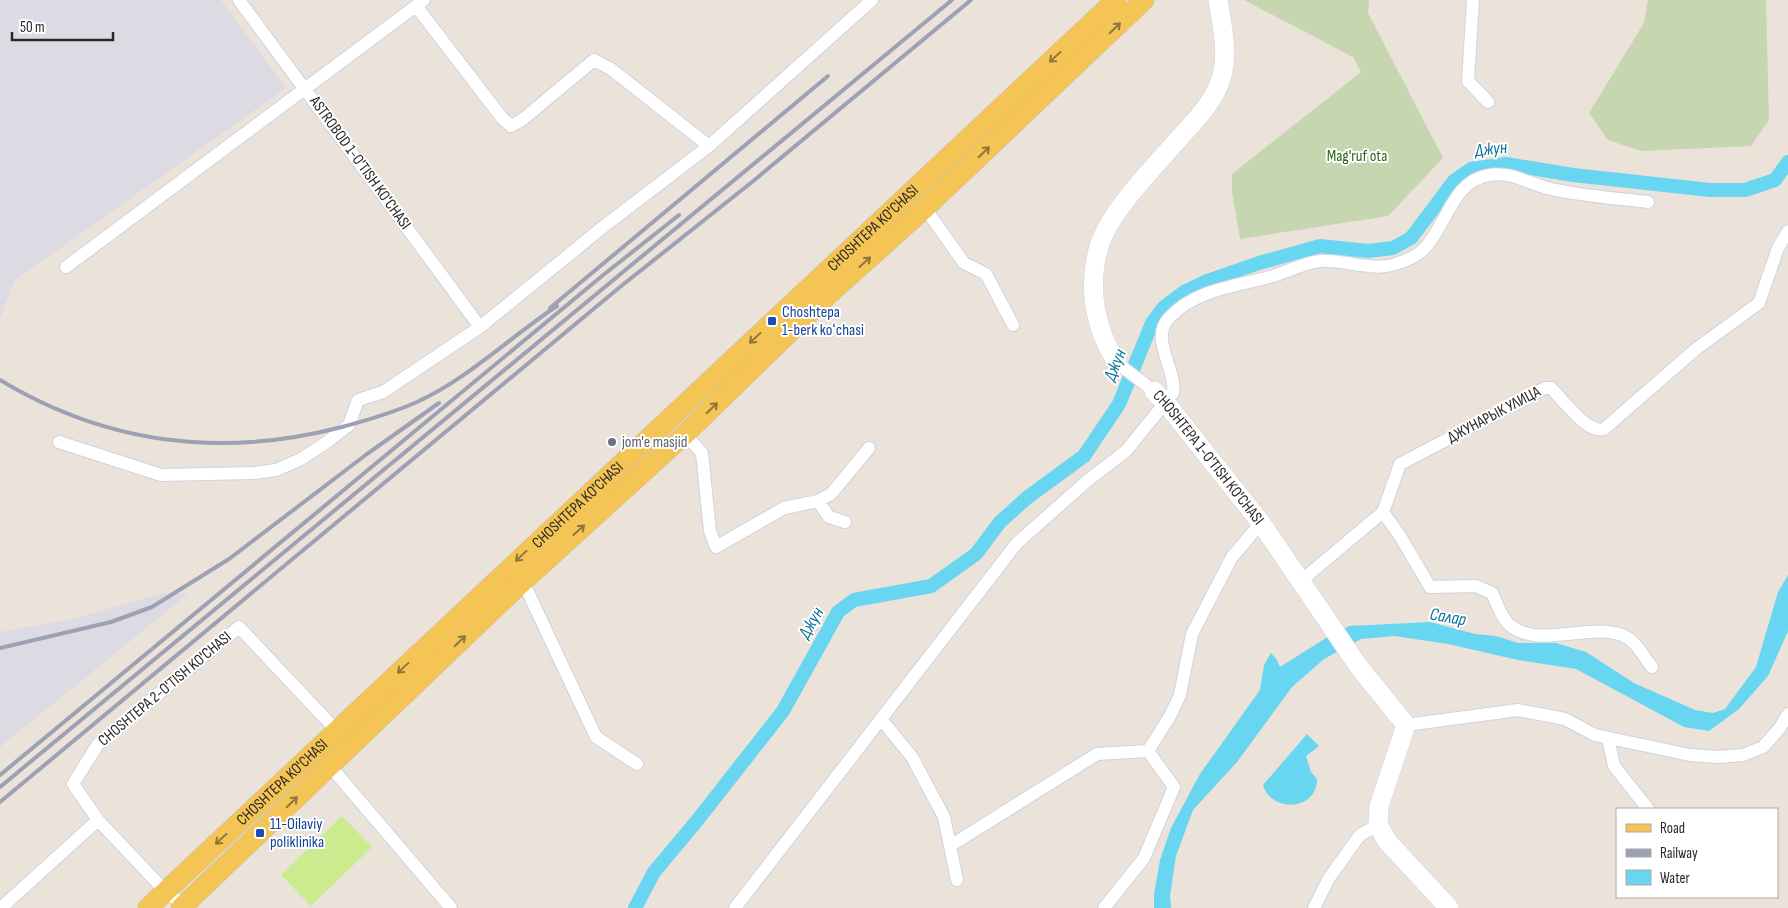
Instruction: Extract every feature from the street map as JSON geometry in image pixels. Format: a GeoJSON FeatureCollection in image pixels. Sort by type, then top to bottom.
{"type":"FeatureCollection","features":[{"type":"Feature","properties":{"kind":"main road","name":"CHOSHTEPA KO'CHASI"},"geometry":{"type":"LineString","coordinates":[[148,908],[1116,0]]}},
{"type":"Feature","properties":{"kind":"main road","name":"CHOSHTEPA KO'CHASI"},"geometry":{"type":"LineString","coordinates":[[185,907],[519,584],[685,434],[828,295],[925,208],[1144,0]]}},
{"type":"Feature","properties":{"kind":"main road"},"geometry":{"type":"LineString","coordinates":[[1079,36],[1095,47]]}},
{"type":"Feature","properties":{"kind":"street","name":"ASTROBOD 1-O'TISH KO'CHASI"},"geometry":{"type":"LineString","coordinates":[[239,0],[306,88],[480,327]]}},
{"type":"Feature","properties":{"kind":"street"},"geometry":{"type":"LineString","coordinates":[[59,442],[161,475],[254,473],[276,470],[301,459],[349,425],[358,400],[383,392],[480,327],[602,227],[709,146],[872,0]]}},
{"type":"Feature","properties":{"kind":"street","name":"CHOSHTEPA 1-O'TISH KO'CHASI"},"geometry":{"type":"LineString","coordinates":[[1218,0],[1225,48],[1221,78],[1210,103],[1134,188],[1099,246],[1094,305],[1104,343],[1117,363],[1160,396],[1261,523],[1360,667],[1406,726]]}},
{"type":"Feature","properties":{"kind":"street"},"geometry":{"type":"LineString","coordinates":[[1473,0],[1468,80],[1488,102]]}},
{"type":"Feature","properties":{"kind":"street"},"geometry":{"type":"LineString","coordinates":[[66,267],[420,3],[502,118],[512,126],[522,120],[594,60],[610,68],[709,146]]}},
{"type":"Feature","properties":{"kind":"street"},"geometry":{"type":"LineString","coordinates":[[735,908],[1017,543],[1087,481],[1126,452],[1160,396],[1172,393],[1175,383],[1163,347],[1162,333],[1168,318],[1188,303],[1220,288],[1321,261],[1370,266],[1393,266],[1410,259],[1424,249],[1463,187],[1473,179],[1490,174],[1505,174],[1548,188],[1648,202]]}},
{"type":"Feature","properties":{"kind":"street"},"geometry":{"type":"LineString","coordinates":[[925,208],[964,263],[986,274],[1013,325]]}},
{"type":"Feature","properties":{"kind":"street","name":"ДЖУНАРЫК УЛИЦА"},"geometry":{"type":"LineString","coordinates":[[1383,512],[1400,464],[1545,388],[1552,388],[1590,428],[1599,431],[1604,429],[1696,349],[1760,303],[1778,248],[1788,231]]}},
{"type":"Feature","properties":{"kind":"street"},"geometry":{"type":"LineString","coordinates":[[685,434],[702,453],[710,531],[716,547],[784,508],[818,501],[831,494],[868,448]]}},
{"type":"Feature","properties":{"kind":"street"},"geometry":{"type":"LineString","coordinates":[[818,501],[829,517],[845,522]]}},
{"type":"Feature","properties":{"kind":"street"},"geometry":{"type":"LineString","coordinates":[[1302,580],[1383,512],[1430,586],[1476,586],[1492,593],[1512,628],[1532,635],[1615,633],[1629,638],[1652,667]]}},
{"type":"Feature","properties":{"kind":"street"},"geometry":{"type":"LineString","coordinates":[[1148,751],[1170,716],[1180,694],[1192,634],[1232,557],[1261,523]]}},
{"type":"Feature","properties":{"kind":"street"},"geometry":{"type":"LineString","coordinates":[[519,584],[527,590],[596,737],[637,764]]}},
{"type":"Feature","properties":{"kind":"street","name":"CHOSHTEPA 2-O'TISH KO'CHASI"},"geometry":{"type":"LineString","coordinates":[[185,907],[165,891],[98,820],[72,784],[98,744],[239,627],[336,730]]}},
{"type":"Feature","properties":{"kind":"street"},"geometry":{"type":"LineString","coordinates":[[1449,908],[1387,841],[1378,825],[1379,806],[1406,726],[1518,710],[1565,719],[1595,736],[1690,755],[1718,757],[1743,755],[1763,746],[1779,729],[1788,714]]}},
{"type":"Feature","properties":{"kind":"street"},"geometry":{"type":"LineString","coordinates":[[881,719],[912,757],[944,816],[957,880]]}},
{"type":"Feature","properties":{"kind":"street"},"geometry":{"type":"LineString","coordinates":[[1608,738],[1614,766],[1647,808]]}},
{"type":"Feature","properties":{"kind":"street"},"geometry":{"type":"LineString","coordinates":[[950,846],[1097,754],[1148,751]]}},
{"type":"Feature","properties":{"kind":"street"},"geometry":{"type":"LineString","coordinates":[[1104,908],[1144,858],[1174,787],[1148,751]]}},
{"type":"Feature","properties":{"kind":"street"},"geometry":{"type":"LineString","coordinates":[[330,766],[451,908]]}},
{"type":"Feature","properties":{"kind":"street"},"geometry":{"type":"LineString","coordinates":[[2,908],[98,820]]}},
{"type":"Feature","properties":{"kind":"street"},"geometry":{"type":"LineString","coordinates":[[1314,908],[1329,878],[1360,835],[1378,825]]}},
{"type":"Feature","properties":{"kind":"shaded area"},"geometry":{"type":"Polygon","coordinates":[[[0,0],[221,0],[286,88],[14,281],[0,318],[0,0]]]}},
{"type":"Feature","properties":{"kind":"shaded area"},"geometry":{"type":"Polygon","coordinates":[[[164,593],[188,594],[0,747],[0,632],[69,620],[164,593]]]}},
{"type":"Feature","properties":{"kind":"green space","name":"Mag'ruf ota"},"geometry":{"type":"Polygon","coordinates":[[[1244,0],[1369,0],[1368,13],[1443,158],[1388,216],[1240,239],[1232,192],[1232,174],[1361,72],[1353,57],[1244,0]]]}},
{"type":"Feature","properties":{"kind":"green space"},"geometry":{"type":"Polygon","coordinates":[[[1648,0],[1766,0],[1769,120],[1751,146],[1641,151],[1608,140],[1589,113],[1644,23],[1648,0]]]}},
{"type":"Feature","properties":{"kind":"green space"},"geometry":{"type":"Polygon","coordinates":[[[342,816],[372,847],[311,906],[281,875],[342,816]]]}},
{"type":"Feature","properties":{"kind":"water","name":"Салар"},"geometry":{"type":"Polygon","coordinates":[[[1788,575],[1788,631],[1768,676],[1739,709],[1709,731],[1684,727],[1576,669],[1518,660],[1448,644],[1394,636],[1361,639],[1324,659],[1292,687],[1237,762],[1193,810],[1176,856],[1170,896],[1171,908],[1154,908],[1154,894],[1160,860],[1171,828],[1200,774],[1260,690],[1264,665],[1271,653],[1280,667],[1349,626],[1430,622],[1475,634],[1496,636],[1518,643],[1556,643],[1586,652],[1634,683],[1695,710],[1713,713],[1725,709],[1756,667],[1778,592],[1788,575]]]}},
{"type":"Feature","properties":{"kind":"water"},"geometry":{"type":"Polygon","coordinates":[[[1307,734],[1319,746],[1306,756],[1311,772],[1317,779],[1315,790],[1310,798],[1302,803],[1283,804],[1267,794],[1263,785],[1307,734]]]}},
{"type":"Feature","properties":{"kind":"waterway","name":"Джун"},"geometry":{"type":"LineString","coordinates":[[635,908],[654,872],[696,822],[783,711],[838,612],[854,600],[931,586],[976,554],[1000,522],[1028,497],[1084,456],[1119,404],[1152,323],[1164,307],[1184,292],[1207,281],[1259,263],[1320,246],[1368,251],[1393,248],[1411,238],[1454,181],[1471,169],[1506,164],[1573,175],[1710,190],[1745,190],[1775,180],[1788,162]]}},
{"type":"Feature","properties":{"kind":"railway"},"geometry":{"type":"LineString","coordinates":[[0,787],[952,0]]}},
{"type":"Feature","properties":{"kind":"railway"},"geometry":{"type":"LineString","coordinates":[[0,802],[620,287],[752,182],[971,0]]}},
{"type":"Feature","properties":{"kind":"railway"},"geometry":{"type":"LineString","coordinates":[[550,308],[828,76]]}},
{"type":"Feature","properties":{"kind":"railway"},"geometry":{"type":"LineString","coordinates":[[0,775],[602,276],[679,215]]}},
{"type":"Feature","properties":{"kind":"railway"},"geometry":{"type":"LineString","coordinates":[[0,380],[40,402],[81,419],[122,431],[164,439],[207,443],[250,442],[294,437],[358,423],[417,402],[472,369],[557,306]]}},
{"type":"Feature","properties":{"kind":"railway"},"geometry":{"type":"LineString","coordinates":[[0,648],[111,622],[152,607],[229,559],[367,454],[439,403]]}},
{"type":"Feature","properties":{"kind":"place","name":"Choshtepa 1-berk koʻchasi"},"geometry":{"type":"Point","coordinates":[772,321]}},
{"type":"Feature","properties":{"kind":"place","name":"jom'e masjid"},"geometry":{"type":"Point","coordinates":[612,442]}},
{"type":"Feature","properties":{"kind":"place","name":"11-Oilaviy poliklinika"},"geometry":{"type":"Point","coordinates":[260,833]}}]}
